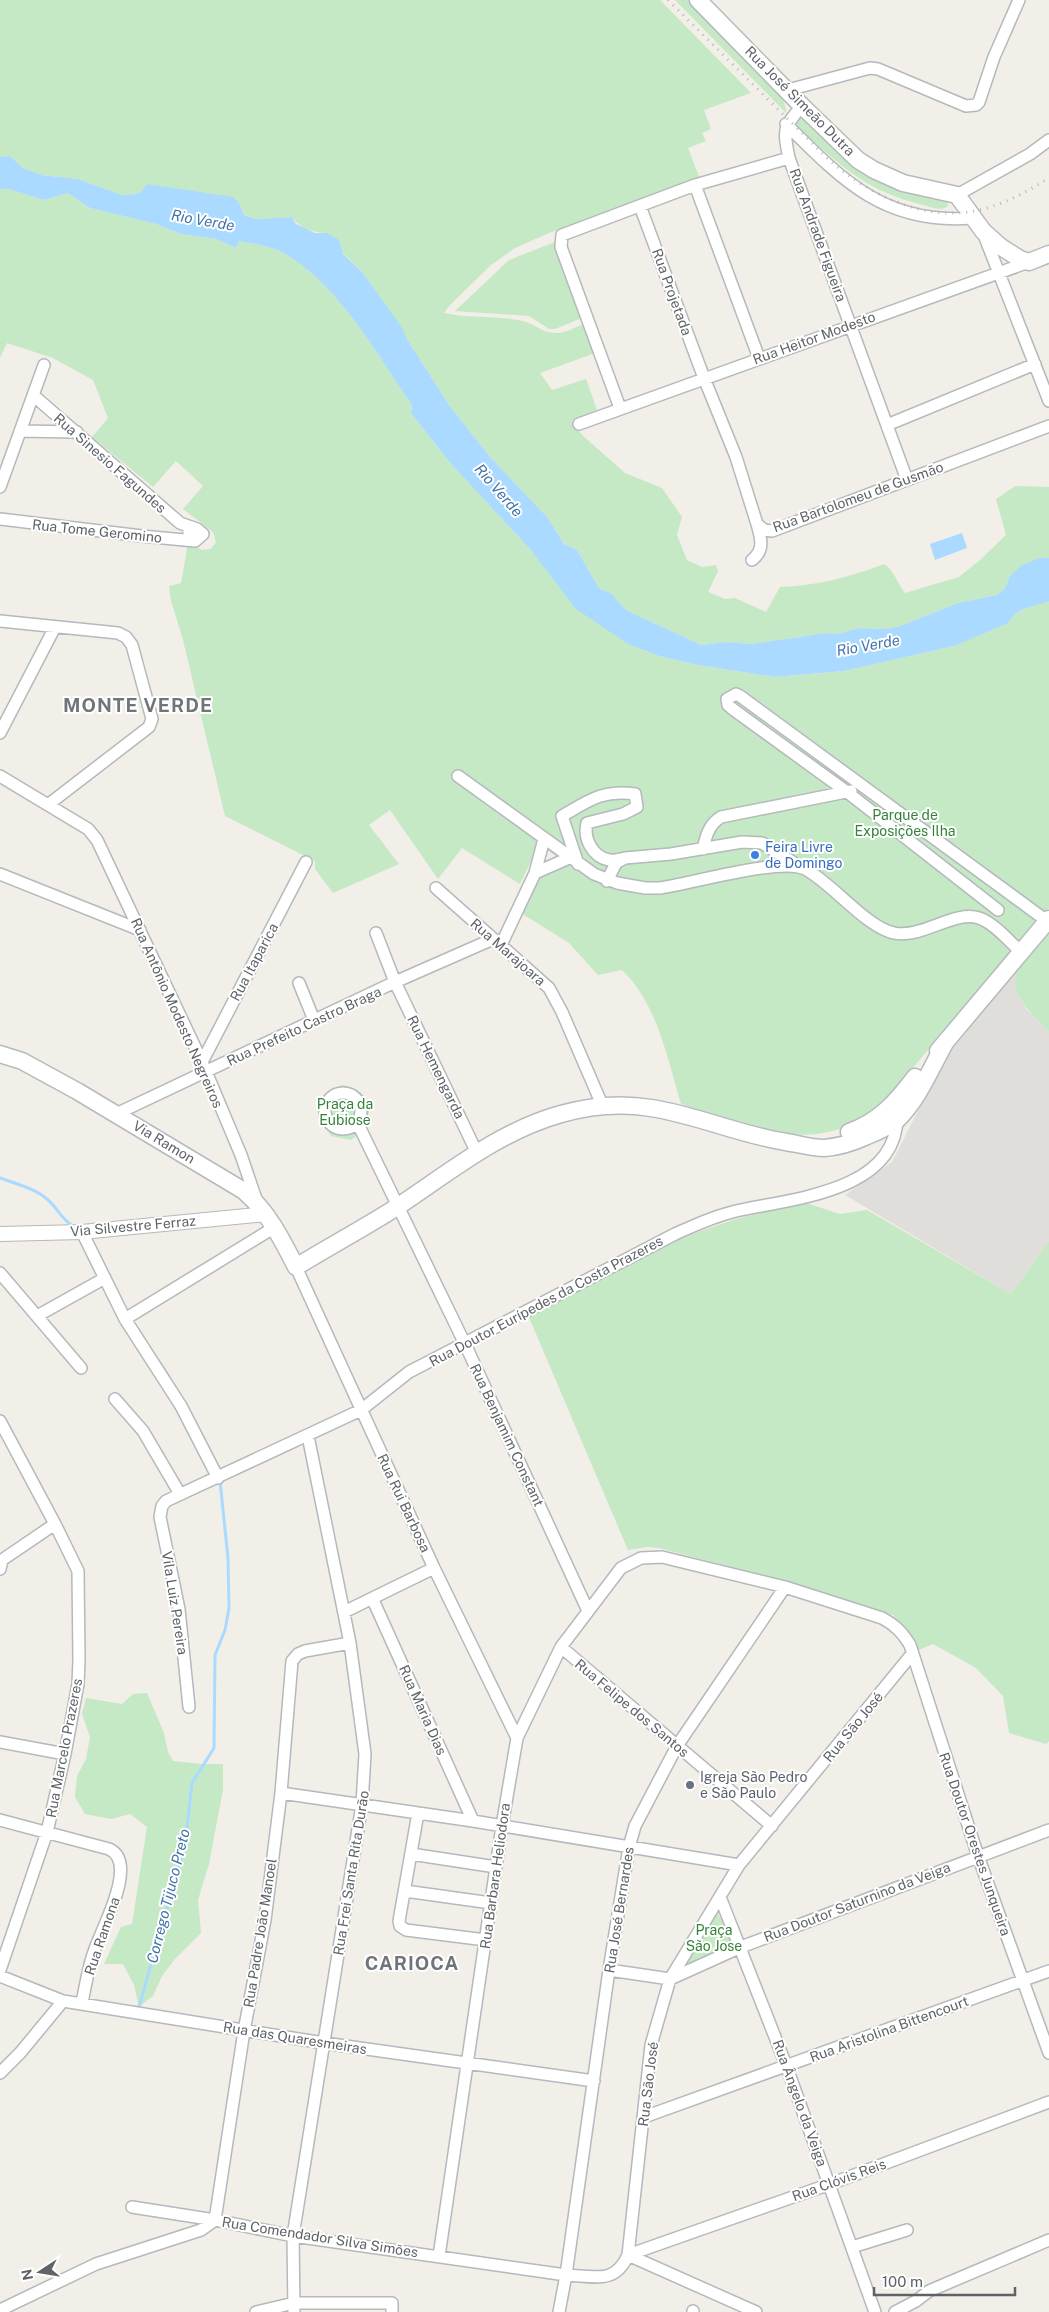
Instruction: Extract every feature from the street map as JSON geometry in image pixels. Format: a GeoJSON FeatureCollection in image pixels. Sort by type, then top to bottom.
{"type":"FeatureCollection","features":[{"type":"Feature","properties":{"kind":"main road","name":"Rua José Simeão Dutra"},"geometry":{"type":"LineString","coordinates":[[698,0],[842,146],[874,170],[903,182],[957,195]]}},
{"type":"Feature","properties":{"kind":"main road"},"geometry":{"type":"LineString","coordinates":[[957,195],[983,231],[1001,247],[1020,259],[1029,262]]}},
{"type":"Feature","properties":{"kind":"main road","name":"Rua Heitor Modesto"},"geometry":{"type":"LineString","coordinates":[[1029,262],[1049,254]]}},
{"type":"Feature","properties":{"kind":"main road"},"geometry":{"type":"LineString","coordinates":[[786,1142],[823,1140],[854,1131],[868,1124],[897,1101],[1020,951],[1048,920]]}},
{"type":"Feature","properties":{"kind":"main road"},"geometry":{"type":"LineString","coordinates":[[296,1267],[399,1206],[477,1153],[540,1122],[560,1115],[603,1106],[630,1106],[666,1110],[767,1140],[815,1148],[840,1145],[876,1133],[897,1120],[913,1098],[945,1043]]}},
{"type":"Feature","properties":{"kind":"main road","name":"Via Ramon"},"geometry":{"type":"LineString","coordinates":[[0,1054],[22,1061],[224,1178],[266,1215],[296,1267]]}},
{"type":"Feature","properties":{"kind":"street"},"geometry":{"type":"LineString","coordinates":[[788,90],[870,68],[878,69],[966,106],[976,105],[979,102],[1000,42],[1019,0]]}},
{"type":"Feature","properties":{"kind":"street"},"geometry":{"type":"LineString","coordinates":[[802,106],[786,124],[848,183],[886,205],[904,212],[938,219],[972,218]]}},
{"type":"Feature","properties":{"kind":"street","name":"Rua Andrade Figueira"},"geometry":{"type":"LineString","coordinates":[[786,124],[785,139],[789,158],[907,480]]}},
{"type":"Feature","properties":{"kind":"street"},"geometry":{"type":"LineString","coordinates":[[957,195],[1022,158],[1049,140]]}},
{"type":"Feature","properties":{"kind":"street"},"geometry":{"type":"LineString","coordinates":[[620,408],[564,256],[560,238],[566,233],[695,185],[789,158]]}},
{"type":"Feature","properties":{"kind":"street"},"geometry":{"type":"LineString","coordinates":[[695,185],[759,358]]}},
{"type":"Feature","properties":{"kind":"street","name":"Rua Projetada"},"geometry":{"type":"LineString","coordinates":[[640,206],[704,378]]}},
{"type":"Feature","properties":{"kind":"street"},"geometry":{"type":"LineString","coordinates":[[983,231],[1049,401]]}},
{"type":"Feature","properties":{"kind":"street","name":"Rua Heitor Modesto"},"geometry":{"type":"LineString","coordinates":[[579,424],[1029,262]]}},
{"type":"Feature","properties":{"kind":"street"},"geometry":{"type":"LineString","coordinates":[[887,425],[1035,364]]}},
{"type":"Feature","properties":{"kind":"street"},"geometry":{"type":"LineString","coordinates":[[0,487],[44,365]]}},
{"type":"Feature","properties":{"kind":"street","name":"Rua Bartolomeu de Gusmão"},"geometry":{"type":"LineString","coordinates":[[704,378],[736,457],[757,524],[764,530],[772,531],[1049,426]]}},
{"type":"Feature","properties":{"kind":"street","name":"Rua Sinesio Fagundes"},"geometry":{"type":"LineString","coordinates":[[33,395],[180,523],[189,528],[197,529],[202,534],[195,540]]}},
{"type":"Feature","properties":{"kind":"street"},"geometry":{"type":"LineString","coordinates":[[20,431],[77,432]]}},
{"type":"Feature","properties":{"kind":"street","name":"Rua Tome Geromino"},"geometry":{"type":"LineString","coordinates":[[0,519],[195,540]]}},
{"type":"Feature","properties":{"kind":"street"},"geometry":{"type":"LineString","coordinates":[[752,560],[758,556],[762,542],[757,524]]}},
{"type":"Feature","properties":{"kind":"street"},"geometry":{"type":"LineString","coordinates":[[0,621],[118,633],[126,636],[132,645],[152,719],[146,731],[49,804],[0,776]]}},
{"type":"Feature","properties":{"kind":"street"},"geometry":{"type":"LineString","coordinates":[[0,734],[55,627]]}},
{"type":"Feature","properties":{"kind":"street"},"geometry":{"type":"LineString","coordinates":[[998,910],[847,792],[734,710],[728,705],[727,699],[729,696],[736,694],[740,696],[862,787],[1048,920]]}},
{"type":"Feature","properties":{"kind":"street"},"geometry":{"type":"LineString","coordinates":[[458,776],[574,861],[607,881],[645,888],[659,888],[758,869],[777,867],[804,869]]}},
{"type":"Feature","properties":{"kind":"street"},"geometry":{"type":"LineString","coordinates":[[703,849],[707,832],[721,817],[847,792],[862,787]]}},
{"type":"Feature","properties":{"kind":"street"},"geometry":{"type":"LineString","coordinates":[[574,861],[562,816],[594,797],[618,791],[635,794],[637,807],[623,814],[587,823],[586,835],[590,847],[610,860],[703,849],[742,842],[762,843],[804,869],[883,930],[894,934],[905,934],[960,918],[979,918],[1020,951]]}},
{"type":"Feature","properties":{"kind":"street","name":"Rua Antônio Modesto Negreiros"},"geometry":{"type":"LineString","coordinates":[[49,804],[88,829],[97,840],[203,1068],[266,1215]]}},
{"type":"Feature","properties":{"kind":"street"},"geometry":{"type":"LineString","coordinates":[[497,942],[535,873],[544,839]]}},
{"type":"Feature","properties":{"kind":"street"},"geometry":{"type":"LineString","coordinates":[[607,881],[616,863],[625,858]]}},
{"type":"Feature","properties":{"kind":"street"},"geometry":{"type":"LineString","coordinates":[[535,873],[574,861]]}},
{"type":"Feature","properties":{"kind":"street","name":"Rua Itaparica"},"geometry":{"type":"LineString","coordinates":[[203,1068],[306,862]]}},
{"type":"Feature","properties":{"kind":"street"},"geometry":{"type":"LineString","coordinates":[[0,874],[140,930]]}},
{"type":"Feature","properties":{"kind":"street","name":"Rua Marajoara"},"geometry":{"type":"LineString","coordinates":[[436,888],[537,977],[555,997],[603,1106]]}},
{"type":"Feature","properties":{"kind":"street","name":"Rua Hemengarda"},"geometry":{"type":"LineString","coordinates":[[376,933],[395,982],[477,1153]]}},
{"type":"Feature","properties":{"kind":"street","name":"Rua Prefeito Castro Braga"},"geometry":{"type":"LineString","coordinates":[[116,1114],[203,1068],[314,1020],[395,982],[497,942]]}},
{"type":"Feature","properties":{"kind":"street"},"geometry":{"type":"LineString","coordinates":[[299,982],[314,1020]]}},
{"type":"Feature","properties":{"kind":"street"},"geometry":{"type":"LineString","coordinates":[[0,1045],[22,1061]]}},
{"type":"Feature","properties":{"kind":"street","name":"Rua Doutor Eurípedes da Costa Prazeres"},"geometry":{"type":"LineString","coordinates":[[166,1501],[361,1410],[409,1372],[638,1252],[696,1225],[736,1212],[810,1196],[852,1180],[870,1170],[889,1151],[896,1131],[897,1101]]}},
{"type":"Feature","properties":{"kind":"street","name":"Rua Benjamim Constant"},"geometry":{"type":"LineString","coordinates":[[358,1122],[465,1344],[588,1611]]}},
{"type":"Feature","properties":{"kind":"street"},"geometry":{"type":"LineString","coordinates":[[125,1318],[266,1215]]}},
{"type":"Feature","properties":{"kind":"street","name":"Via Silvestre Ferraz"},"geometry":{"type":"LineString","coordinates":[[2,1237],[82,1232],[266,1215]]}},
{"type":"Feature","properties":{"kind":"street"},"geometry":{"type":"LineString","coordinates":[[82,1232],[125,1318],[181,1406],[218,1478]]}},
{"type":"Feature","properties":{"kind":"street","name":"Rua Rui Barbosa"},"geometry":{"type":"LineString","coordinates":[[296,1267],[434,1568],[517,1738]]}},
{"type":"Feature","properties":{"kind":"street"},"geometry":{"type":"LineString","coordinates":[[0,1273],[81,1368]]}},
{"type":"Feature","properties":{"kind":"street"},"geometry":{"type":"LineString","coordinates":[[37,1316],[105,1278]]}},
{"type":"Feature","properties":{"kind":"street"},"geometry":{"type":"LineString","coordinates":[[115,1399],[143,1431],[180,1494]]}},
{"type":"Feature","properties":{"kind":"street","name":"Rua Marcelo Prazeres"},"geometry":{"type":"LineString","coordinates":[[0,1421],[75,1563],[78,1583],[78,1684],[65,1754],[47,1832],[0,1970]]}},
{"type":"Feature","properties":{"kind":"street","name":"Rua Frei Santa Rita Durão"},"geometry":{"type":"LineString","coordinates":[[294,2308],[293,2236],[362,1804],[365,1754],[350,1642],[308,1436]]}},
{"type":"Feature","properties":{"kind":"street","name":"Vila Luiz Pereira"},"geometry":{"type":"LineString","coordinates":[[166,1501],[162,1506],[160,1517],[179,1609],[189,1707]]}},
{"type":"Feature","properties":{"kind":"street"},"geometry":{"type":"LineString","coordinates":[[1,1563],[55,1524]]}},
{"type":"Feature","properties":{"kind":"street","name":"Rua Barbara Heliodora"},"geometry":{"type":"LineString","coordinates":[[439,2256],[502,1826],[517,1738],[561,1647],[625,1565],[642,1558],[662,1556],[785,1587]]}},
{"type":"Feature","properties":{"kind":"street"},"geometry":{"type":"LineString","coordinates":[[344,1612],[373,1600],[434,1568]]}},
{"type":"Feature","properties":{"kind":"street","name":"Rua Doutor Orestes Junqueira"},"geometry":{"type":"LineString","coordinates":[[785,1587],[882,1618],[895,1625],[904,1635],[912,1654],[978,1856],[1049,2052]]}},
{"type":"Feature","properties":{"kind":"street","name":"Rua José Bernardes"},"geometry":{"type":"LineString","coordinates":[[559,2312],[566,2275],[609,1970],[634,1826],[677,1746],[785,1587]]}},
{"type":"Feature","properties":{"kind":"street","name":"Rua Maria Dias"},"geometry":{"type":"LineString","coordinates":[[373,1600],[473,1821]]}},
{"type":"Feature","properties":{"kind":"street","name":"Rua Padre João Manoel"},"geometry":{"type":"LineString","coordinates":[[215,2220],[244,2031],[265,1920],[282,1793],[292,1661],[298,1654],[305,1651],[350,1642]]}},
{"type":"Feature","properties":{"kind":"street","name":"Rua Felipe dos Santos"},"geometry":{"type":"LineString","coordinates":[[561,1647],[772,1826]]}},
{"type":"Feature","properties":{"kind":"street","name":"Rua São José"},"geometry":{"type":"LineString","coordinates":[[628,2255],[651,2045],[670,1979],[739,1865],[912,1654]]}},
{"type":"Feature","properties":{"kind":"street"},"geometry":{"type":"LineString","coordinates":[[0,1742],[65,1754]]}},
{"type":"Feature","properties":{"kind":"street"},"geometry":{"type":"LineString","coordinates":[[282,1793],[473,1821],[739,1865]]}},
{"type":"Feature","properties":{"kind":"street"},"geometry":{"type":"LineString","coordinates":[[418,1813],[399,1921],[400,1926],[406,1930],[486,1940]]}},
{"type":"Feature","properties":{"kind":"street"},"geometry":{"type":"LineString","coordinates":[[0,1820],[47,1832]]}},
{"type":"Feature","properties":{"kind":"street","name":"Rua Doutor Saturnino da Veiga"},"geometry":{"type":"LineString","coordinates":[[670,1979],[741,1947],[1049,1830]]}},
{"type":"Feature","properties":{"kind":"street","name":"Rua Ramona"},"geometry":{"type":"LineString","coordinates":[[47,1832],[109,1849],[118,1854],[120,1859],[121,1872],[116,1898],[95,1948],[82,2002]]}},
{"type":"Feature","properties":{"kind":"street"},"geometry":{"type":"LineString","coordinates":[[411,1854],[496,1867]]}},
{"type":"Feature","properties":{"kind":"street"},"geometry":{"type":"LineString","coordinates":[[405,1891],[492,1903]]}},
{"type":"Feature","properties":{"kind":"street","name":"Rua Ângelo da Veiga"},"geometry":{"type":"LineString","coordinates":[[720,1897],[786,2065],[875,2312]]}},
{"type":"Feature","properties":{"kind":"street"},"geometry":{"type":"LineString","coordinates":[[689,1945],[691,1955],[695,1960],[706,1962]]}},
{"type":"Feature","properties":{"kind":"street"},"geometry":{"type":"LineString","coordinates":[[609,1970],[670,1979]]}},
{"type":"Feature","properties":{"kind":"street","name":"Rua Aristolina Bittencourt"},"geometry":{"type":"LineString","coordinates":[[644,2118],[1049,1971]]}},
{"type":"Feature","properties":{"kind":"street","name":"Rua das Quaresmeiras"},"geometry":{"type":"LineString","coordinates":[[0,1976],[64,2001],[82,2002],[244,2031],[594,2081]]}},
{"type":"Feature","properties":{"kind":"street"},"geometry":{"type":"LineString","coordinates":[[0,2073],[20,2054],[64,2001]]}},
{"type":"Feature","properties":{"kind":"street","name":"Rua Clóvis Reis"},"geometry":{"type":"LineString","coordinates":[[628,2255],[830,2184],[1049,2102]]}},
{"type":"Feature","properties":{"kind":"street"},"geometry":{"type":"LineString","coordinates":[[132,2207],[215,2220]]}},
{"type":"Feature","properties":{"kind":"street","name":"Rua Comendador Silva Simões"},"geometry":{"type":"LineString","coordinates":[[0,2310],[96,2264],[201,2230],[215,2220],[293,2236],[566,2275]]}},
{"type":"Feature","properties":{"kind":"street"},"geometry":{"type":"LineString","coordinates":[[852,2247],[907,2230]]}},
{"type":"Feature","properties":{"kind":"street"},"geometry":{"type":"LineString","coordinates":[[895,2312],[916,2301],[929,2291],[1049,2240]]}},
{"type":"Feature","properties":{"kind":"street"},"geometry":{"type":"LineString","coordinates":[[566,2275],[610,2276],[623,2266],[628,2255],[756,2312]]}},
{"type":"Feature","properties":{"kind":"street"},"geometry":{"type":"LineString","coordinates":[[256,2312],[294,2308],[392,2308]]}},
{"type":"Feature","properties":{"kind":"shaded area"},"geometry":{"type":"Polygon","coordinates":[[[1017,970],[1015,981],[1020,998],[1027,1010],[1049,1032],[1049,1241],[1011,1294],[845,1195],[892,1162],[947,1054],[1017,970]]]}},
{"type":"Feature","properties":{"kind":"green space"},"geometry":{"type":"Polygon","coordinates":[[[0,0],[660,0],[751,93],[704,110],[711,129],[702,133],[706,141],[688,148],[700,179],[549,233],[515,248],[491,265],[444,313],[512,319],[526,322],[550,333],[559,333],[584,324],[595,353],[540,373],[552,390],[586,379],[597,410],[571,421],[583,436],[625,473],[662,488],[682,517],[677,535],[687,560],[702,567],[716,565],[718,571],[708,592],[725,599],[735,598],[766,612],[780,587],[807,585],[833,580],[884,564],[893,573],[905,593],[959,577],[1006,535],[996,499],[1015,486],[1049,487],[1049,558],[1040,558],[1010,576],[1005,588],[997,595],[958,603],[900,626],[884,629],[859,628],[838,634],[826,633],[751,644],[725,642],[701,645],[626,610],[612,594],[599,588],[577,550],[564,544],[548,518],[490,457],[449,405],[400,326],[362,272],[343,253],[328,233],[318,232],[299,225],[292,217],[256,219],[244,215],[239,203],[147,184],[142,192],[122,195],[78,179],[41,175],[23,168],[10,156],[0,157],[0,0]]]}},
{"type":"Feature","properties":{"kind":"green space"},"geometry":{"type":"Polygon","coordinates":[[[675,0],[693,0],[782,95],[787,114],[675,0]]]}},
{"type":"Feature","properties":{"kind":"green space"},"geometry":{"type":"Polygon","coordinates":[[[799,116],[804,117],[853,163],[942,199],[947,202],[948,206],[942,209],[933,208],[902,199],[868,184],[840,164],[796,126],[795,122],[799,116]]]}},
{"type":"Feature","properties":{"kind":"green space","name":"Parque de Exposições Ilha"},"geometry":{"type":"Polygon","coordinates":[[[0,189],[9,189],[44,200],[68,193],[90,208],[156,224],[181,234],[216,239],[236,248],[239,241],[272,248],[290,257],[308,270],[342,305],[372,345],[412,405],[411,413],[451,464],[530,549],[628,644],[659,656],[698,665],[775,677],[844,671],[954,646],[1034,604],[1049,601],[1049,908],[876,1111],[845,1127],[825,1133],[804,1135],[762,1130],[681,1104],[660,1033],[653,1015],[634,983],[622,970],[598,975],[569,943],[521,913],[537,875],[568,865],[539,844],[520,884],[462,848],[438,879],[390,810],[369,825],[399,864],[333,893],[315,869],[315,861],[225,816],[182,636],[171,601],[169,586],[181,583],[188,543],[202,550],[211,549],[216,542],[213,532],[183,509],[203,486],[176,461],[153,487],[92,437],[108,418],[93,380],[53,358],[7,343],[0,358],[0,189]]]}},
{"type":"Feature","properties":{"kind":"green space"},"geometry":{"type":"Polygon","coordinates":[[[555,242],[582,318],[555,329],[549,329],[529,316],[455,311],[509,260],[555,242]]]}},
{"type":"Feature","properties":{"kind":"green space"},"geometry":{"type":"Polygon","coordinates":[[[1049,933],[1049,1032],[1030,1012],[1018,995],[1015,977],[1024,959],[1049,933]]]}},
{"type":"Feature","properties":{"kind":"green space","name":"Praça da Eubiose"},"geometry":{"type":"Polygon","coordinates":[[[342,1085],[353,1088],[362,1094],[367,1100],[369,1108],[365,1125],[351,1140],[331,1136],[319,1116],[327,1098],[342,1085]]]}},
{"type":"Feature","properties":{"kind":"green space"},"geometry":{"type":"Polygon","coordinates":[[[806,1203],[840,1214],[867,1210],[1011,1294],[1049,1241],[1049,1741],[1046,1744],[1009,1733],[1003,1696],[976,1668],[933,1644],[916,1651],[906,1628],[893,1615],[789,1582],[659,1548],[647,1547],[628,1550],[528,1315],[677,1239],[739,1218],[806,1203]]]}},
{"type":"Feature","properties":{"kind":"green space"},"geometry":{"type":"Polygon","coordinates":[[[147,1693],[164,1733],[168,1752],[173,1761],[223,1764],[223,1790],[209,1864],[198,1900],[201,1933],[174,1960],[162,1976],[153,1996],[139,2007],[134,1985],[123,1964],[104,1964],[121,1927],[132,1924],[147,1827],[130,1814],[111,1819],[85,1814],[75,1797],[77,1776],[86,1759],[90,1737],[82,1714],[86,1698],[122,1704],[133,1694],[147,1693]]]}},
{"type":"Feature","properties":{"kind":"green space","name":"Praça São Jose"},"geometry":{"type":"Polygon","coordinates":[[[714,1907],[736,1945],[680,1968],[714,1907]]]}},
{"type":"Feature","properties":{"kind":"water","name":"Rio Verde"},"geometry":{"type":"Polygon","coordinates":[[[10,156],[23,168],[41,175],[78,179],[122,195],[141,192],[147,184],[233,197],[239,203],[244,215],[256,219],[292,217],[296,224],[315,233],[328,233],[339,240],[343,254],[362,272],[401,326],[407,339],[449,405],[490,457],[548,518],[564,544],[577,550],[599,588],[612,594],[626,610],[701,645],[725,642],[751,644],[826,633],[838,634],[859,628],[884,629],[900,626],[958,603],[997,595],[1005,588],[1010,576],[1022,565],[1040,558],[1049,558],[1049,601],[1026,608],[1011,618],[1008,623],[954,646],[844,671],[775,677],[698,665],[659,656],[628,644],[576,609],[530,549],[451,464],[411,413],[412,405],[372,345],[326,286],[308,270],[272,248],[239,241],[236,248],[216,239],[181,234],[156,224],[90,208],[68,193],[44,200],[9,189],[0,189],[0,157],[10,156]]]}},
{"type":"Feature","properties":{"kind":"water"},"geometry":{"type":"Polygon","coordinates":[[[962,533],[967,548],[935,560],[930,544],[962,533]]]}},
{"type":"Feature","properties":{"kind":"waterway"},"geometry":{"type":"LineString","coordinates":[[0,1178],[42,1195],[51,1202],[67,1222],[75,1227]]}},
{"type":"Feature","properties":{"kind":"waterway","name":"Corrego Tijuco Preto"},"geometry":{"type":"LineString","coordinates":[[158,1360],[169,1377]]}},
{"type":"Feature","properties":{"kind":"waterway","name":"Corrego Tijuco Preto"},"geometry":{"type":"LineString","coordinates":[[139,2007],[185,1845],[192,1783],[214,1748],[215,1655],[225,1630],[229,1608],[228,1558],[220,1481]]}},
{"type":"Feature","properties":{"kind":"railway"},"geometry":{"type":"LineString","coordinates":[[668,0],[828,159],[861,184],[880,195],[920,209],[940,213],[962,213],[983,209],[1009,200],[1049,178]]}},
{"type":"Feature","properties":{"kind":"place","name":"Feira Livre de Domingo"},"geometry":{"type":"Point","coordinates":[755,855]}},
{"type":"Feature","properties":{"kind":"place","name":"Igreja São Pedro e São Paulo"},"geometry":{"type":"Point","coordinates":[690,1785]}},
{"type":"Feature","properties":{"kind":"district","name":"MONTE VERDE"},"geometry":{"type":"Point","coordinates":[138,705]}},
{"type":"Feature","properties":{"kind":"district","name":"CARIOCA"},"geometry":{"type":"Point","coordinates":[412,1963]}}]}
